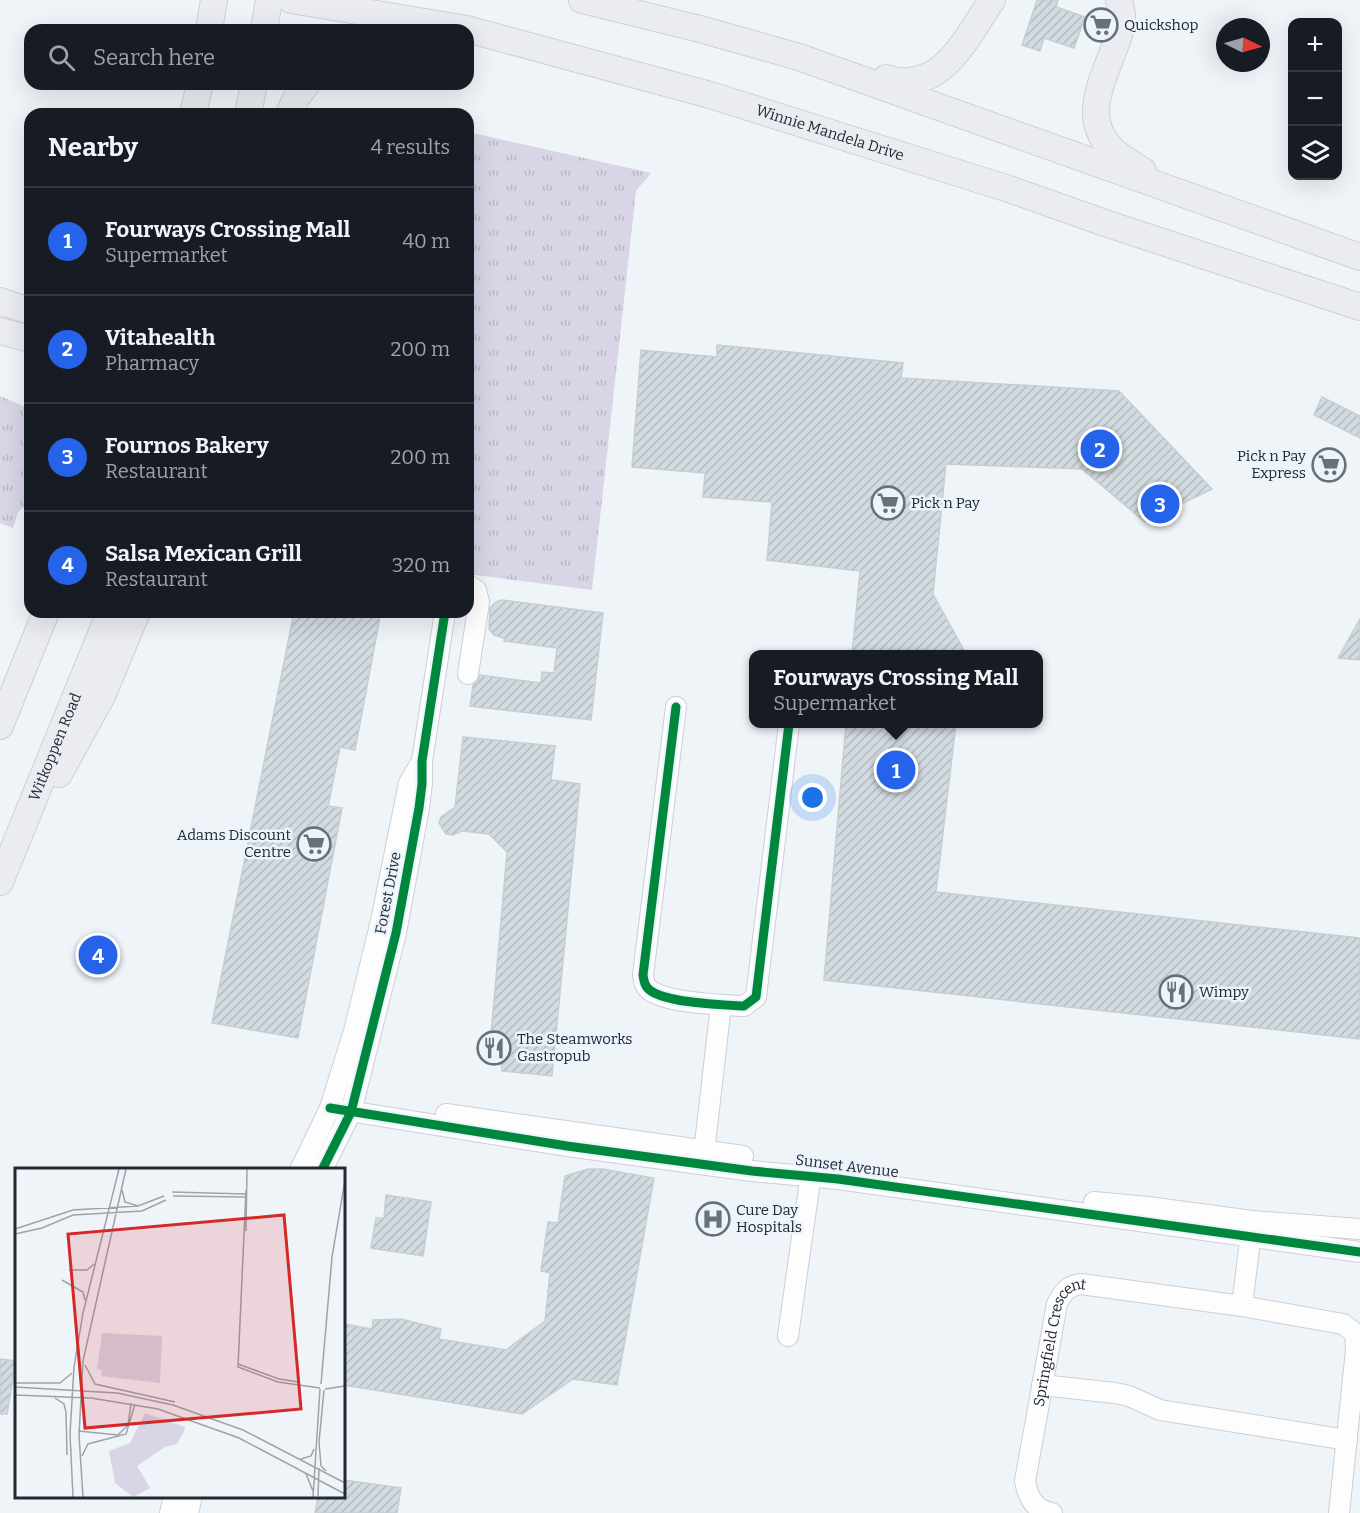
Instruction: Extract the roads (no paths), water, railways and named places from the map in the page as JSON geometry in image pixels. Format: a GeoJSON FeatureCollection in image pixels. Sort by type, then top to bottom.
{"type":"FeatureCollection","features":[{"type":"Feature","properties":{"kind":"main road"},"geometry":{"type":"LineString","coordinates":[[210,24],[214,0]]}},
{"type":"Feature","properties":{"kind":"main road"},"geometry":{"type":"LineString","coordinates":[[265,24],[269,0]]}},
{"type":"Feature","properties":{"kind":"main road","name":"Winnie Mandela Drive"},"geometry":{"type":"LineString","coordinates":[[291,0],[430,24]]}},
{"type":"Feature","properties":{"kind":"main road"},"geometry":{"type":"LineString","coordinates":[[582,0],[700,29],[799,57],[1360,257]]}},
{"type":"Feature","properties":{"kind":"main road"},"geometry":{"type":"LineString","coordinates":[[799,57],[834,62],[898,82],[920,81],[944,67],[992,0]]}},
{"type":"Feature","properties":{"kind":"main road"},"geometry":{"type":"LineString","coordinates":[[1119,0],[1122,24],[1098,91],[1095,113],[1101,133],[1116,152],[1176,192]]}},
{"type":"Feature","properties":{"kind":"main road","name":"Winnie Mandela Drive"},"geometry":{"type":"LineString","coordinates":[[474,32],[710,94],[894,152],[1360,307]]}},
{"type":"Feature","properties":{"kind":"main road"},"geometry":{"type":"LineString","coordinates":[[194,108],[199,90]]}},
{"type":"Feature","properties":{"kind":"main road"},"geometry":{"type":"LineString","coordinates":[[249,108],[253,90]]}},
{"type":"Feature","properties":{"kind":"main road"},"geometry":{"type":"LineString","coordinates":[[292,108],[302,90]]}},
{"type":"Feature","properties":{"kind":"main road"},"geometry":{"type":"LineString","coordinates":[[0,301],[24,309]]}},
{"type":"Feature","properties":{"kind":"main road"},"geometry":{"type":"LineString","coordinates":[[0,331],[24,337]]}},
{"type":"Feature","properties":{"kind":"main road"},"geometry":{"type":"LineString","coordinates":[[0,726],[44,618]]}},
{"type":"Feature","properties":{"kind":"main road","name":"Witkoppen Road"},"geometry":{"type":"LineString","coordinates":[[4,875],[108,618]]}},
{"type":"Feature","properties":{"kind":"main road"},"geometry":{"type":"LineString","coordinates":[[4,875],[102,696],[134,618]]}},
{"type":"Feature","properties":{"kind":"street"},"geometry":{"type":"LineString","coordinates":[[468,674],[478,602],[474,589]]}},
{"type":"Feature","properties":{"kind":"street","name":"Forest Drive"},"geometry":{"type":"LineString","coordinates":[[323,1168],[353,1106],[398,924],[419,808],[422,760],[444,618]]}},
{"type":"Feature","properties":{"kind":"street"},"geometry":{"type":"LineString","coordinates":[[676,707],[643,975],[645,985],[650,991],[662,997],[744,1006],[756,997],[788,728]]}},
{"type":"Feature","properties":{"kind":"street","name":"Forest Drive"},"geometry":{"type":"LineString","coordinates":[[301,1168],[332,1103],[358,1016],[379,934],[409,783],[422,760]]}},
{"type":"Feature","properties":{"kind":"street"},"geometry":{"type":"LineString","coordinates":[[704,1156],[721,1005]]}},
{"type":"Feature","properties":{"kind":"street","name":"Sunset Avenue"},"geometry":{"type":"LineString","coordinates":[[332,1103],[812,1171],[1060,1200],[1148,1207],[1360,1252]]}},
{"type":"Feature","properties":{"kind":"street"},"geometry":{"type":"LineString","coordinates":[[788,1336],[812,1171]]}},
{"type":"Feature","properties":{"kind":"street"},"geometry":{"type":"LineString","coordinates":[[1242,1306],[1251,1229]]}},
{"type":"Feature","properties":{"kind":"street","name":"Sunset Avenue"},"geometry":{"type":"LineString","coordinates":[[1251,1229],[1360,1229]]}},
{"type":"Feature","properties":{"kind":"street","name":"Springfield Crescent"},"geometry":{"type":"LineString","coordinates":[[1052,1513],[1037,1508],[1030,1500],[1025,1481],[1057,1304],[1068,1287],[1081,1284],[1242,1306],[1343,1324],[1352,1329],[1356,1339],[1356,1350],[1339,1513]]}},
{"type":"Feature","properties":{"kind":"street"},"geometry":{"type":"LineString","coordinates":[[1042,1385],[1115,1393],[1129,1396],[1160,1410],[1347,1440]]}},
{"type":"Feature","properties":{"kind":"street"},"geometry":{"type":"LineString","coordinates":[[170,1513],[174,1498]]}},
{"type":"Feature","properties":{"kind":"street"},"geometry":{"type":"LineString","coordinates":[[188,1513],[192,1498]]}},
{"type":"Feature","properties":{"kind":"place","name":"Quickshop"},"geometry":{"type":"Point","coordinates":[1101,25]}},
{"type":"Feature","properties":{"kind":"place","name":"Vitahealth"},"geometry":{"type":"Point","coordinates":[1100,449]}},
{"type":"Feature","properties":{"kind":"place","name":"Pick n Pay Express"},"geometry":{"type":"Point","coordinates":[1329,465]}},
{"type":"Feature","properties":{"kind":"place","name":"Pick n Pay"},"geometry":{"type":"Point","coordinates":[888,503]}},
{"type":"Feature","properties":{"kind":"place","name":"Fournos Bakery"},"geometry":{"type":"Point","coordinates":[1160,504]}},
{"type":"Feature","properties":{"kind":"place","name":"Fourways Crossing Mall"},"geometry":{"type":"Point","coordinates":[896,770]}},
{"type":"Feature","properties":{"kind":"place","name":"Adams Discount Centre"},"geometry":{"type":"Point","coordinates":[314,844]}},
{"type":"Feature","properties":{"kind":"place","name":"Salsa Mexican Grill"},"geometry":{"type":"Point","coordinates":[98,955]}},
{"type":"Feature","properties":{"kind":"place","name":"Wimpy"},"geometry":{"type":"Point","coordinates":[1176,992]}},
{"type":"Feature","properties":{"kind":"place","name":"The Steamworks Gastropub"},"geometry":{"type":"Point","coordinates":[494,1048]}},
{"type":"Feature","properties":{"kind":"place","name":"Cure Day Hospitals"},"geometry":{"type":"Point","coordinates":[713,1219]}}]}
